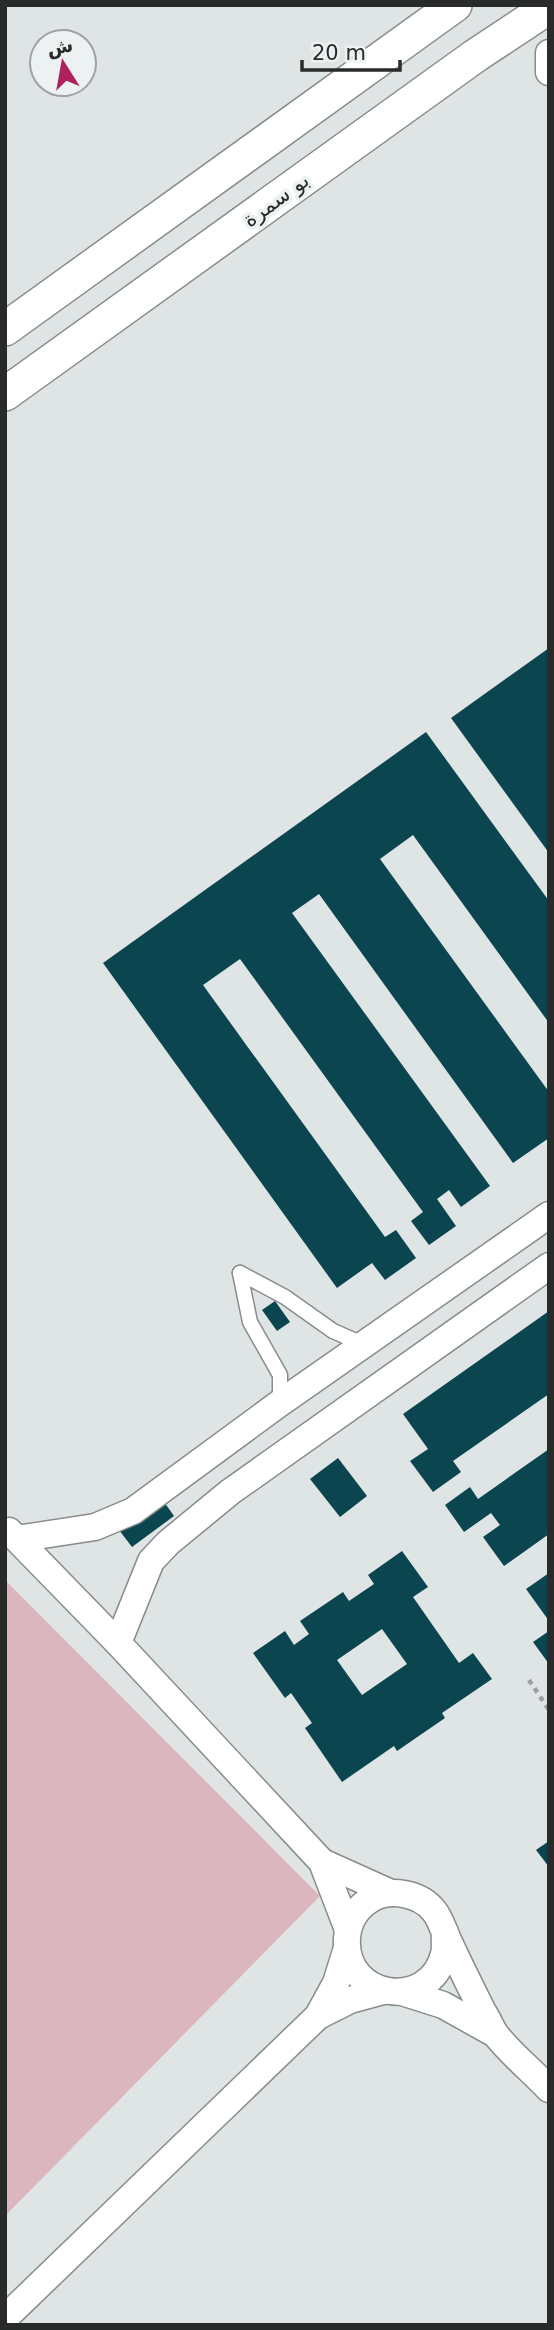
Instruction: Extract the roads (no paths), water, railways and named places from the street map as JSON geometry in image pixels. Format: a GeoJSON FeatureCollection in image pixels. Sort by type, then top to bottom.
{"type":"FeatureCollection","features":[{"type":"Feature","properties":{"kind":"street"},"geometry":{"type":"LineString","coordinates":[[5,330],[455,5]]}},
{"type":"Feature","properties":{"kind":"street","name":"بو سمرة"},"geometry":{"type":"LineString","coordinates":[[5,394],[475,57],[549,7]]}},
{"type":"Feature","properties":{"kind":"street"},"geometry":{"type":"LineString","coordinates":[[549,53],[549,72]]}},
{"type":"Feature","properties":{"kind":"street"},"geometry":{"type":"LineString","coordinates":[[11,1533],[95,1527],[133,1511],[280,1403],[549,1216]]}},
{"type":"Feature","properties":{"kind":"street"},"geometry":{"type":"LineString","coordinates":[[118,1643],[151,1561],[168,1543],[230,1492],[549,1266]]}},
{"type":"Feature","properties":{"kind":"street"},"geometry":{"type":"LineString","coordinates":[[11,1533],[323,1862],[391,1893],[414,1896],[434,1910],[495,2034]]}},
{"type":"Feature","properties":{"kind":"street"},"geometry":{"type":"LineString","coordinates":[[323,1862],[353,1969],[366,1983],[443,2006],[495,2034],[549,2089]]}},
{"type":"Feature","properties":{"kind":"street"},"geometry":{"type":"LineString","coordinates":[[318,2016],[336,1983],[346,1939],[356,1911],[372,1898],[391,1893]]}},
{"type":"Feature","properties":{"kind":"street"},"geometry":{"type":"LineString","coordinates":[[5,2318],[318,2016],[350,2000],[421,1985],[437,1971],[444,1953],[444,1932]]}},
{"type":"Feature","properties":{"kind":"lane"},"geometry":{"type":"LineString","coordinates":[[280,1403],[279,1375],[250,1322],[240,1273],[285,1297],[333,1331],[365,1345]]}}]}
